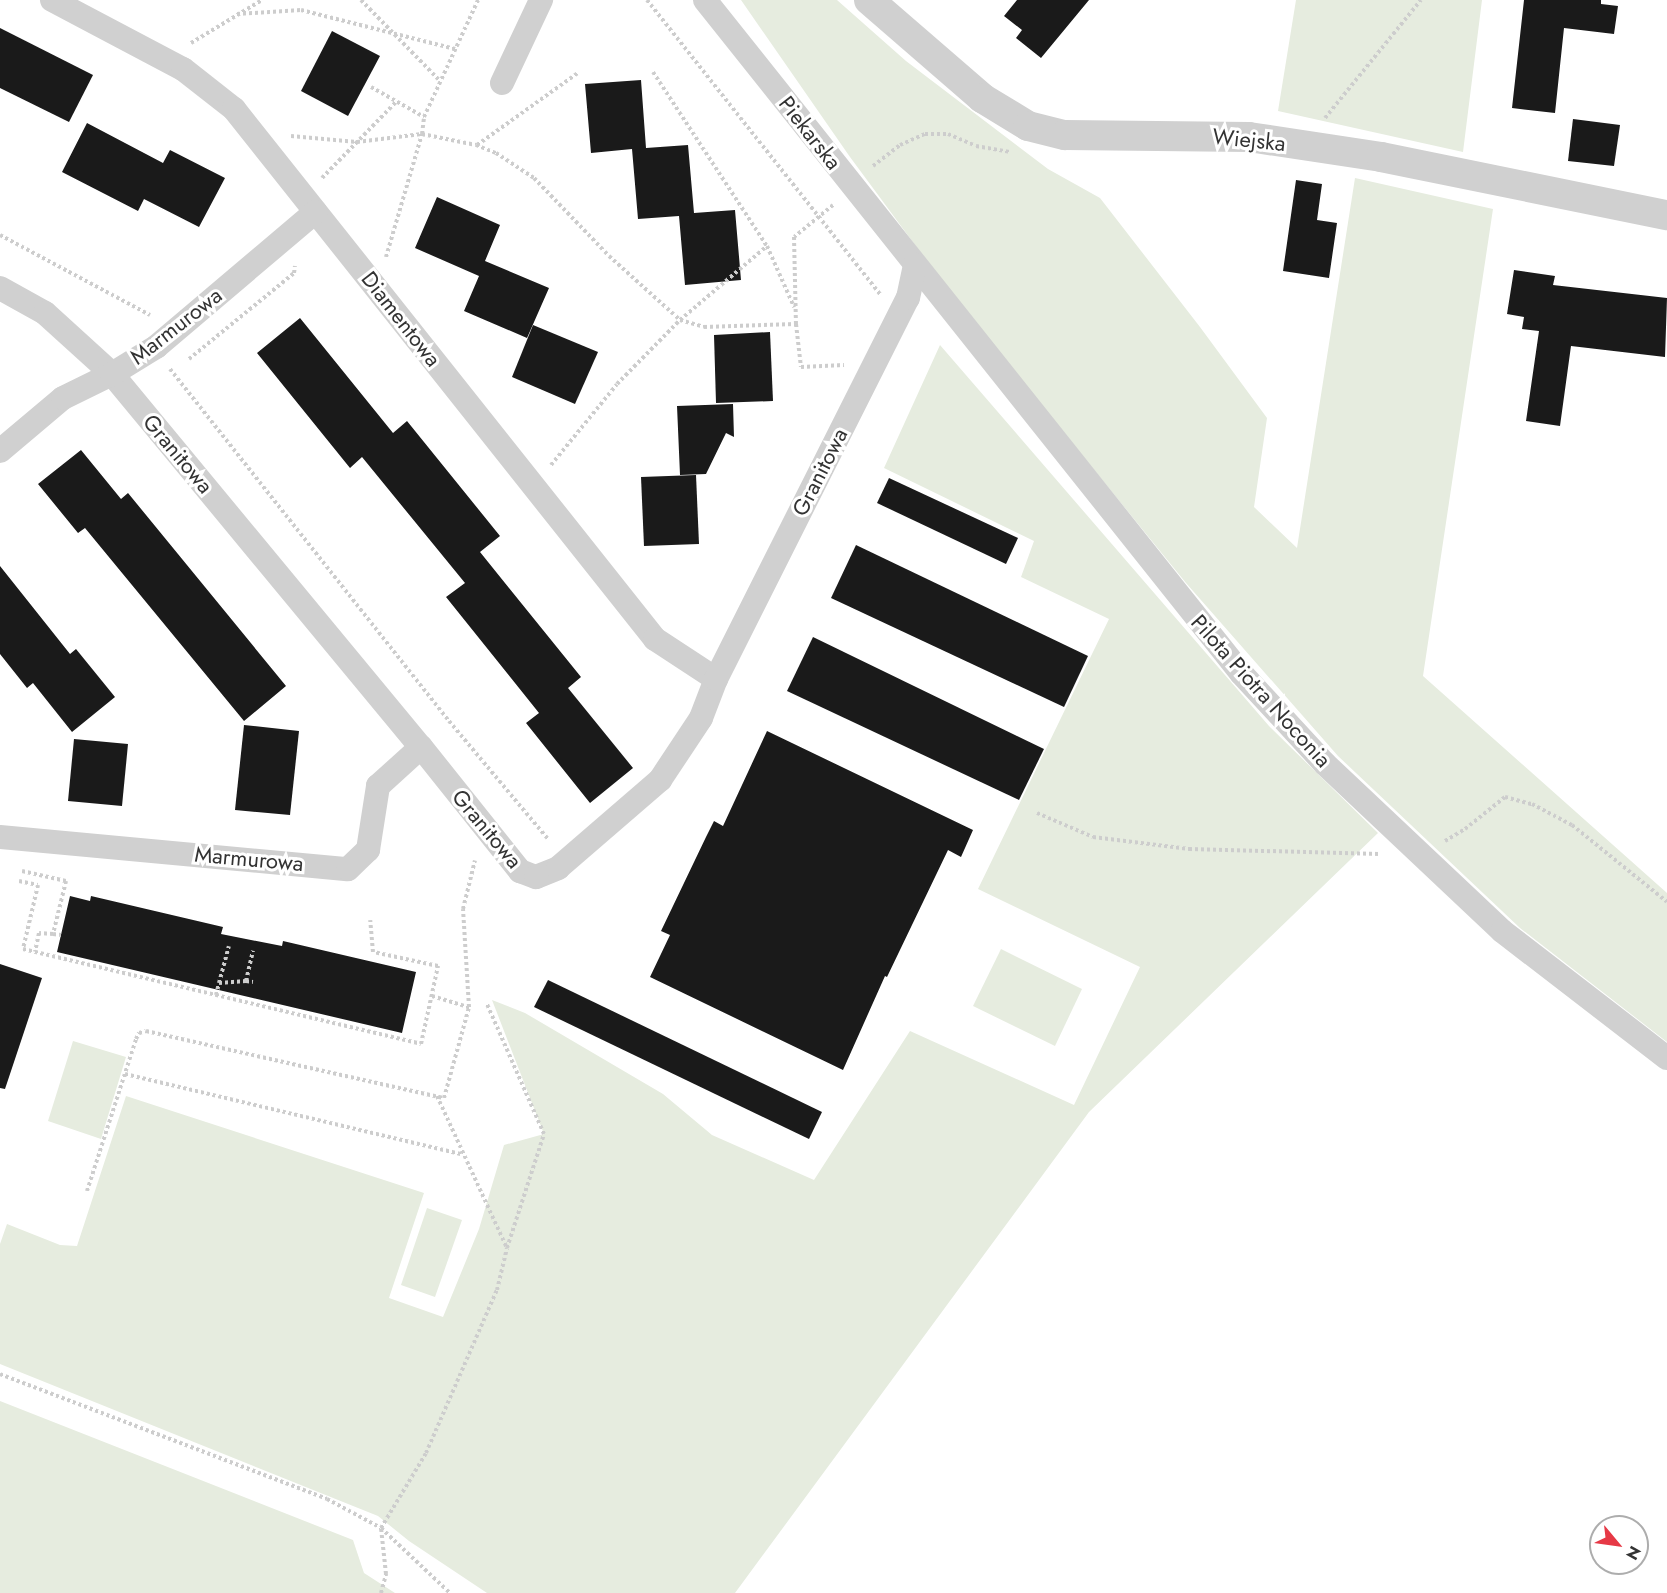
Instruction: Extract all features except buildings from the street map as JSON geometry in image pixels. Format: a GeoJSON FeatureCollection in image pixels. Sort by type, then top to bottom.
{"type":"FeatureCollection","features":[{"type":"Feature","properties":{"kind":"street","name":"Diamentowa"},"geometry":{"type":"LineString","coordinates":[[52,0],[183,69],[234,109],[655,639],[716,679]]}},
{"type":"Feature","properties":{"kind":"street"},"geometry":{"type":"LineString","coordinates":[[501,83],[542,0]]}},
{"type":"Feature","properties":{"kind":"street","name":"Piekarska"},"geometry":{"type":"LineString","coordinates":[[705,0],[915,265]]}},
{"type":"Feature","properties":{"kind":"street","name":"Wiejska"},"geometry":{"type":"LineString","coordinates":[[869,0],[982,98],[1028,126],[1076,135],[1249,137],[1382,157],[1667,215]]}},
{"type":"Feature","properties":{"kind":"street","name":"Marmurowa"},"geometry":{"type":"LineString","coordinates":[[0,451],[63,398],[112,374],[156,347],[315,212]]}},
{"type":"Feature","properties":{"kind":"street","name":"Granitowa"},"geometry":{"type":"LineString","coordinates":[[0,288],[45,313],[112,374],[421,747],[520,871],[536,877],[558,868],[660,780],[701,718],[716,679],[908,298],[915,265]]}},
{"type":"Feature","properties":{"kind":"street","name":"Pilota Piotra Noconia"},"geometry":{"type":"LineString","coordinates":[[915,265],[1241,673],[1325,764],[1502,931],[1667,1058]]}},
{"type":"Feature","properties":{"kind":"street","name":"Marmurowa"},"geometry":{"type":"LineString","coordinates":[[0,837],[348,868],[368,850],[378,786],[421,747]]}},
{"type":"Feature","properties":{"kind":"path"},"geometry":{"type":"LineString","coordinates":[[187,46],[262,0]]}},
{"type":"Feature","properties":{"kind":"path"},"geometry":{"type":"LineString","coordinates":[[361,0],[439,80]]}},
{"type":"Feature","properties":{"kind":"path"},"geometry":{"type":"LineString","coordinates":[[384,263],[422,134],[424,117],[439,80],[478,0]]}},
{"type":"Feature","properties":{"kind":"path"},"geometry":{"type":"LineString","coordinates":[[647,0],[880,292],[881,299]]}},
{"type":"Feature","properties":{"kind":"path"},"geometry":{"type":"LineString","coordinates":[[1323,121],[1421,0]]}},
{"type":"Feature","properties":{"kind":"path"},"geometry":{"type":"LineString","coordinates":[[237,14],[301,10],[455,48]]}},
{"type":"Feature","properties":{"kind":"path"},"geometry":{"type":"LineString","coordinates":[[653,72],[767,246],[795,309]]}},
{"type":"Feature","properties":{"kind":"path"},"geometry":{"type":"LineString","coordinates":[[476,145],[578,73]]}},
{"type":"Feature","properties":{"kind":"path"},"geometry":{"type":"LineString","coordinates":[[370,87],[424,117]]}},
{"type":"Feature","properties":{"kind":"path"},"geometry":{"type":"LineString","coordinates":[[317,183],[397,101]]}},
{"type":"Feature","properties":{"kind":"path"},"geometry":{"type":"LineString","coordinates":[[281,135],[357,142],[422,134],[476,145],[496,153],[534,178],[609,256],[680,320],[704,327],[796,324]]}},
{"type":"Feature","properties":{"kind":"path"},"geometry":{"type":"LineString","coordinates":[[854,365],[801,367],[795,309],[794,237],[853,188],[873,166],[900,145],[925,134],[948,134],[976,146],[1020,153]]}},
{"type":"Feature","properties":{"kind":"path"},"geometry":{"type":"LineString","coordinates":[[0,235],[160,320],[146,334],[172,373],[456,730],[550,842],[559,835]]}},
{"type":"Feature","properties":{"kind":"path"},"geometry":{"type":"LineString","coordinates":[[551,465],[616,384],[680,320],[767,246]]}},
{"type":"Feature","properties":{"kind":"path"},"geometry":{"type":"LineString","coordinates":[[172,373],[294,273],[295,263]]}},
{"type":"Feature","properties":{"kind":"path"},"geometry":{"type":"LineString","coordinates":[[1037,813],[1094,837],[1189,849],[1328,851],[1421,856],[1465,830],[1504,797],[1532,804],[1572,825],[1667,902]]}},
{"type":"Feature","properties":{"kind":"path"},"geometry":{"type":"LineString","coordinates":[[87,1191],[139,1033],[146,1031],[444,1098],[469,1007],[463,909],[483,827]]}},
{"type":"Feature","properties":{"kind":"path"},"geometry":{"type":"LineString","coordinates":[[22,871],[66,881],[53,934]]}},
{"type":"Feature","properties":{"kind":"path"},"geometry":{"type":"LineString","coordinates":[[19,881],[38,885],[23,949],[422,1044],[438,966],[373,952],[370,920]]}},
{"type":"Feature","properties":{"kind":"path"},"geometry":{"type":"LineString","coordinates":[[35,952],[39,933],[61,935]]}},
{"type":"Feature","properties":{"kind":"path"},"geometry":{"type":"LineString","coordinates":[[216,995],[224,954],[228,946]]}},
{"type":"Feature","properties":{"kind":"path"},"geometry":{"type":"LineString","coordinates":[[246,981],[253,951]]}},
{"type":"Feature","properties":{"kind":"path"},"geometry":{"type":"LineString","coordinates":[[219,983],[253,982]]}},
{"type":"Feature","properties":{"kind":"path"},"geometry":{"type":"LineString","coordinates":[[432,996],[469,1007]]}},
{"type":"Feature","properties":{"kind":"path"},"geometry":{"type":"LineString","coordinates":[[381,1593],[386,1574],[381,1528],[426,1452],[497,1290],[507,1248],[544,1134],[487,1004]]}},
{"type":"Feature","properties":{"kind":"path"},"geometry":{"type":"LineString","coordinates":[[125,1074],[462,1154]]}},
{"type":"Feature","properties":{"kind":"path"},"geometry":{"type":"LineString","coordinates":[[437,1096],[507,1248]]}},
{"type":"Feature","properties":{"kind":"path"},"geometry":{"type":"LineString","coordinates":[[0,1374],[327,1499],[381,1528],[450,1593]]}},
{"type":"Feature","properties":{"kind":"shaded area"},"geometry":{"type":"Polygon","coordinates":[[[741,0],[837,0],[906,61],[1048,169],[1100,198],[1267,418],[1254,507],[1297,548],[1355,178],[1493,209],[1423,676],[1667,893],[1667,1042],[1520,928],[1338,756],[1186,583],[952,295],[850,157],[741,0]]]}},
{"type":"Feature","properties":{"kind":"shaded area"},"geometry":{"type":"Polygon","coordinates":[[[1296,0],[1482,0],[1463,152],[1278,111],[1296,0]]]}},
{"type":"Feature","properties":{"kind":"shaded area"},"geometry":{"type":"Polygon","coordinates":[[[940,345],[1269,726],[1378,833],[1089,1112],[735,1593],[487,1593],[409,1541],[378,1516],[0,1364],[0,1244],[7,1224],[60,1245],[77,1246],[126,1096],[424,1193],[389,1298],[443,1317],[479,1229],[504,1145],[544,1134],[492,1000],[525,1013],[663,1094],[712,1135],[814,1180],[910,1031],[1074,1105],[1140,967],[978,889],[1109,619],[1021,577],[1034,541],[884,468],[940,345]]]}},
{"type":"Feature","properties":{"kind":"shaded area"},"geometry":{"type":"Polygon","coordinates":[[[1001,949],[1082,989],[1055,1046],[973,1006],[1001,949]]]}},
{"type":"Feature","properties":{"kind":"shaded area"},"geometry":{"type":"Polygon","coordinates":[[[73,1041],[126,1057],[101,1139],[48,1121],[73,1041]]]}},
{"type":"Feature","properties":{"kind":"shaded area"},"geometry":{"type":"Polygon","coordinates":[[[427,1208],[462,1220],[435,1297],[401,1285],[427,1208]]]}},
{"type":"Feature","properties":{"kind":"shaded area"},"geometry":{"type":"Polygon","coordinates":[[[0,1401],[353,1540],[364,1573],[395,1593],[0,1593],[0,1401]]]}}]}
